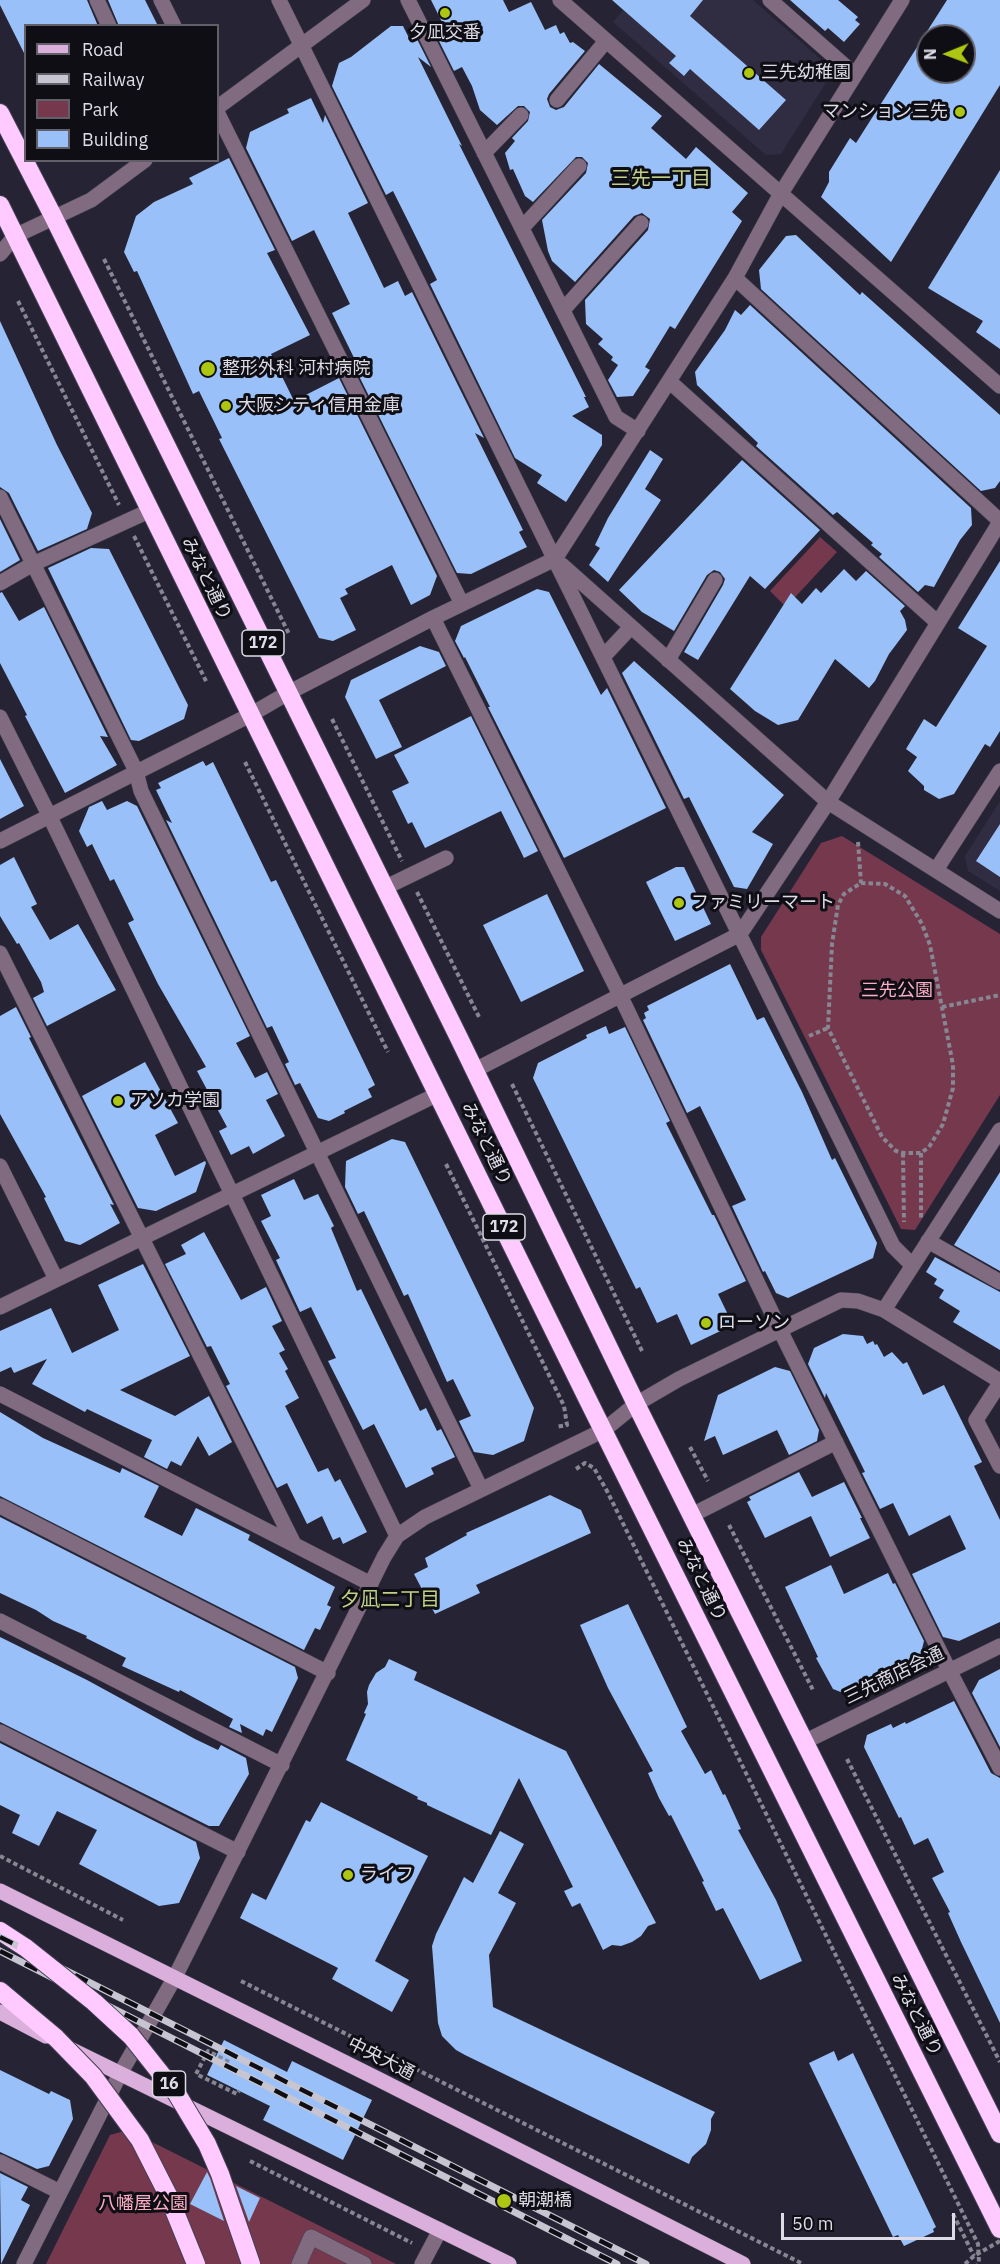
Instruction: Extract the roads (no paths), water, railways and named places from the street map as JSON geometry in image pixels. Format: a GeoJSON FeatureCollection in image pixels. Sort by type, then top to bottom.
{"type":"FeatureCollection","features":[{"type":"Feature","properties":{"kind":"highway","name":"みなと通り"},"geometry":{"type":"LineString","coordinates":[[0,113],[24,160]]}},
{"type":"Feature","properties":{"kind":"highway","name":"みなと通り"},"geometry":{"type":"LineString","coordinates":[[25,162],[475,1070],[636,1404],[1000,2134]]}},
{"type":"Feature","properties":{"kind":"highway","name":"みなと通り"},"geometry":{"type":"LineString","coordinates":[[0,205],[149,511],[1000,2229]]}},
{"type":"Feature","properties":{"kind":"highway","name":"16"},"geometry":{"type":"LineString","coordinates":[[0,1931],[35,1955],[94,2002],[131,2036],[154,2062],[177,2094],[207,2144],[224,2183],[251,2264]]}},
{"type":"Feature","properties":{"kind":"highway"},"geometry":{"type":"LineString","coordinates":[[0,1991],[56,2038],[93,2076],[119,2110],[140,2140],[168,2195],[196,2264]]}},
{"type":"Feature","properties":{"kind":"main road","name":"中央大通"},"geometry":{"type":"LineString","coordinates":[[0,1891],[743,2264]]}},
{"type":"Feature","properties":{"kind":"main road"},"geometry":{"type":"LineString","coordinates":[[0,2012],[120,2074],[260,2140],[509,2264]]}},
{"type":"Feature","properties":{"kind":"street"},"geometry":{"type":"LineString","coordinates":[[96,0],[108,24]]}},
{"type":"Feature","properties":{"kind":"street"},"geometry":{"type":"LineString","coordinates":[[161,0],[173,24]]}},
{"type":"Feature","properties":{"kind":"street"},"geometry":{"type":"LineString","coordinates":[[279,0],[893,1246],[912,1265]]}},
{"type":"Feature","properties":{"kind":"street"},"geometry":{"type":"LineString","coordinates":[[219,106],[363,0]]}},
{"type":"Feature","properties":{"kind":"street"},"geometry":{"type":"LineString","coordinates":[[408,0],[616,417],[638,431]]}},
{"type":"Feature","properties":{"kind":"street"},"geometry":{"type":"LineString","coordinates":[[560,0],[996,382],[1000,365]]}},
{"type":"Feature","properties":{"kind":"street"},"geometry":{"type":"LineString","coordinates":[[770,0],[854,74]]}},
{"type":"Feature","properties":{"kind":"street"},"geometry":{"type":"LineString","coordinates":[[0,841],[250,715],[433,618],[555,559],[735,278],[780,195],[902,0]]}},
{"type":"Feature","properties":{"kind":"street"},"geometry":{"type":"LineString","coordinates":[[557,100],[606,41]]}},
{"type":"Feature","properties":{"kind":"street"},"geometry":{"type":"LineString","coordinates":[[484,153],[521,115]]}},
{"type":"Feature","properties":{"kind":"street"},"geometry":{"type":"LineString","coordinates":[[219,116],[462,604]]}},
{"type":"Feature","properties":{"kind":"street"},"geometry":{"type":"LineString","coordinates":[[0,254],[15,236],[53,216],[91,200],[142,162]]}},
{"type":"Feature","properties":{"kind":"street"},"geometry":{"type":"LineString","coordinates":[[522,228],[579,166]]}},
{"type":"Feature","properties":{"kind":"street"},"geometry":{"type":"LineString","coordinates":[[563,310],[641,223]]}},
{"type":"Feature","properties":{"kind":"street"},"geometry":{"type":"LineString","coordinates":[[475,1070],[740,934],[828,802],[1000,521],[735,278]]}},
{"type":"Feature","properties":{"kind":"street"},"geometry":{"type":"LineString","coordinates":[[669,381],[938,623]]}},
{"type":"Feature","properties":{"kind":"street"},"geometry":{"type":"LineString","coordinates":[[0,497],[136,771],[141,791],[482,1489]]}},
{"type":"Feature","properties":{"kind":"street"},"geometry":{"type":"LineString","coordinates":[[0,583],[33,564],[149,511]]}},
{"type":"Feature","properties":{"kind":"street"},"geometry":{"type":"LineString","coordinates":[[555,559],[828,802],[1000,910]]}},
{"type":"Feature","properties":{"kind":"street"},"geometry":{"type":"LineString","coordinates":[[668,660],[715,580]]}},
{"type":"Feature","properties":{"kind":"street"},"geometry":{"type":"LineString","coordinates":[[433,618],[620,995],[780,1330],[1000,1768]]}},
{"type":"Feature","properties":{"kind":"street"},"geometry":{"type":"LineString","coordinates":[[603,657],[631,627]]}},
{"type":"Feature","properties":{"kind":"street"},"geometry":{"type":"LineString","coordinates":[[0,717],[50,815],[397,1536]]}},
{"type":"Feature","properties":{"kind":"street"},"geometry":{"type":"LineString","coordinates":[[936,870],[1000,771]]}},
{"type":"Feature","properties":{"kind":"street"},"geometry":{"type":"LineString","coordinates":[[384,888],[446,858]]}},
{"type":"Feature","properties":{"kind":"street"},"geometry":{"type":"LineString","coordinates":[[0,953],[294,1544]]}},
{"type":"Feature","properties":{"kind":"street"},"geometry":{"type":"LineString","coordinates":[[0,1306],[438,1094]]}},
{"type":"Feature","properties":{"kind":"street"},"geometry":{"type":"LineString","coordinates":[[884,1310],[912,1265],[924,1235],[998,1138]]}},
{"type":"Feature","properties":{"kind":"street"},"geometry":{"type":"LineString","coordinates":[[0,1166],[56,1279]]}},
{"type":"Feature","properties":{"kind":"street"},"geometry":{"type":"LineString","coordinates":[[924,1235],[1000,1282]]}},
{"type":"Feature","properties":{"kind":"street"},"geometry":{"type":"LineString","coordinates":[[24,2264],[120,2074],[175,1977],[384,1557],[397,1536],[425,1517],[604,1430],[636,1404],[680,1379],[841,1300],[858,1301],[884,1310],[1000,1382],[976,1420],[1000,1466]]}},
{"type":"Feature","properties":{"kind":"street"},"geometry":{"type":"LineString","coordinates":[[0,1394],[371,1584]]}},
{"type":"Feature","properties":{"kind":"street"},"geometry":{"type":"LineString","coordinates":[[692,1515],[836,1442]]}},
{"type":"Feature","properties":{"kind":"street"},"geometry":{"type":"LineString","coordinates":[[0,1506],[328,1673]]}},
{"type":"Feature","properties":{"kind":"street"},"geometry":{"type":"LineString","coordinates":[[0,1622],[282,1764]]}},
{"type":"Feature","properties":{"kind":"street","name":"三先商店会通"},"geometry":{"type":"LineString","coordinates":[[806,1741],[1000,1646]]}},
{"type":"Feature","properties":{"kind":"street"},"geometry":{"type":"LineString","coordinates":[[0,1732],[238,1852]]}},
{"type":"Feature","properties":{"kind":"street"},"geometry":{"type":"LineString","coordinates":[[0,2162],[60,2192]]}},
{"type":"Feature","properties":{"kind":"street"},"geometry":{"type":"LineString","coordinates":[[422,2264],[440,2230]]}},
{"type":"Feature","properties":{"kind":"street"},"geometry":{"type":"LineString","coordinates":[[299,2264],[311,2236],[364,2264]]}},
{"type":"Feature","properties":{"kind":"railway"},"geometry":{"type":"LineString","coordinates":[[0,1937],[646,2264]]}},
{"type":"Feature","properties":{"kind":"railway"},"geometry":{"type":"LineString","coordinates":[[0,1951],[617,2264]]}},
{"type":"Feature","properties":{"kind":"place","name":"夕凪交番"},"geometry":{"type":"Point","coordinates":[445,13]}},
{"type":"Feature","properties":{"kind":"place","name":"三先幼稚園"},"geometry":{"type":"Point","coordinates":[749,73]}},
{"type":"Feature","properties":{"kind":"place","name":"マンション三先"},"geometry":{"type":"Point","coordinates":[960,112]}},
{"type":"Feature","properties":{"kind":"place","name":"整形外科 河村病院"},"geometry":{"type":"Point","coordinates":[208,369]}},
{"type":"Feature","properties":{"kind":"place","name":"大阪シティ信用金庫"},"geometry":{"type":"Point","coordinates":[226,406]}},
{"type":"Feature","properties":{"kind":"place","name":"ファミリーマート"},"geometry":{"type":"Point","coordinates":[679,903]}},
{"type":"Feature","properties":{"kind":"place","name":"アソカ学園"},"geometry":{"type":"Point","coordinates":[118,1101]}},
{"type":"Feature","properties":{"kind":"place","name":"ローソン"},"geometry":{"type":"Point","coordinates":[706,1323]}},
{"type":"Feature","properties":{"kind":"place","name":"ライフ"},"geometry":{"type":"Point","coordinates":[348,1875]}},
{"type":"Feature","properties":{"kind":"place","name":"朝潮橋"},"geometry":{"type":"Point","coordinates":[504,2201]}},
{"type":"Feature","properties":{"kind":"district","name":"三先一丁目"},"geometry":{"type":"Point","coordinates":[661,179]}},
{"type":"Feature","properties":{"kind":"district","name":"夕凪二丁目"},"geometry":{"type":"Point","coordinates":[390,1600]}},
{"type":"Feature","properties":{"kind":"park label","name":"三先公園"},"geometry":{"type":"Point","coordinates":[897,991]}},
{"type":"Feature","properties":{"kind":"park label","name":"八幡屋公園"},"geometry":{"type":"Point","coordinates":[143,2204]}}]}
